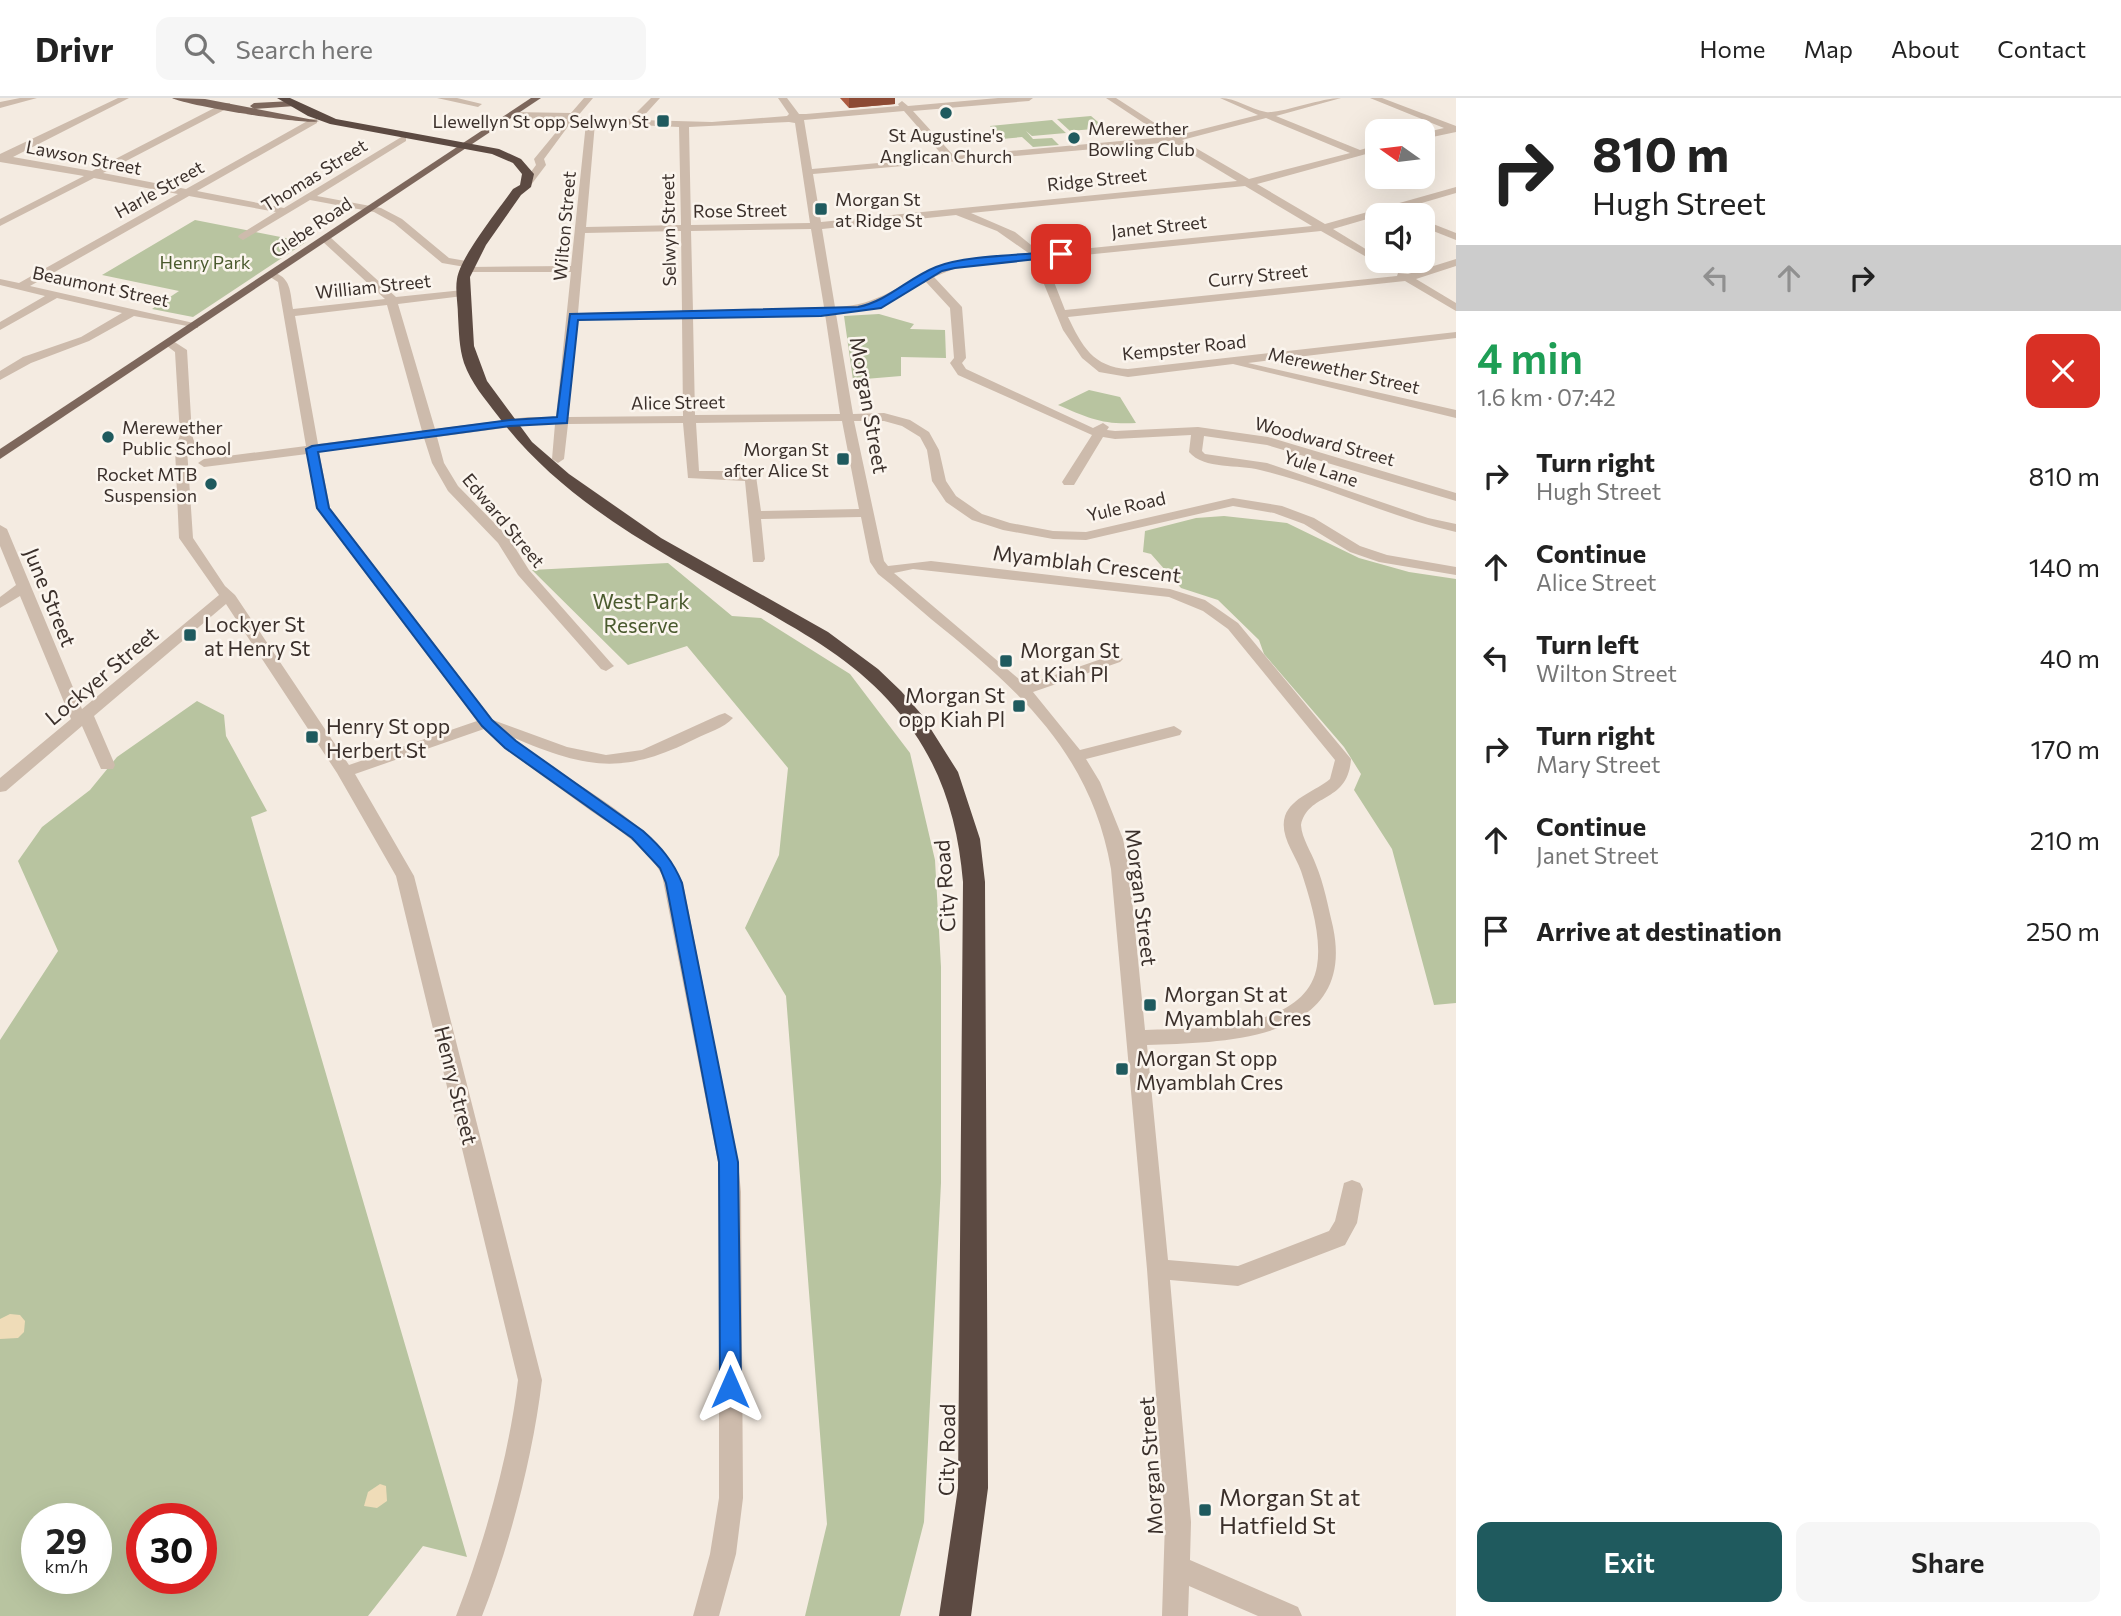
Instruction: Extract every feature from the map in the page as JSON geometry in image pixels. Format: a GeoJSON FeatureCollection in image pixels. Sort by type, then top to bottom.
{"type":"FeatureCollection","features":[{"type":"Feature","properties":{"kind":"highway"},"geometry":{"type":"LineString","coordinates":[[283,102],[314,121],[403,139],[463,147]]}},
{"type":"Feature","properties":{"kind":"highway"},"geometry":{"type":"LineString","coordinates":[[283,102],[334,122],[463,147],[507,164],[521,190],[466,267]]}},
{"type":"Feature","properties":{"kind":"highway","name":"City Road"},"geometry":{"type":"LineString","coordinates":[[466,267],[463,293],[467,346],[472,365],[510,423],[542,461],[682,559],[822,636],[872,673],[901,703],[932,743],[948,772],[961,805],[970,839],[974,882],[973,1488],[955,1616]]}},
{"type":"Feature","properties":{"kind":"main road"},"geometry":{"type":"LineString","coordinates":[[176,98],[314,121]]}},
{"type":"Feature","properties":{"kind":"main road","name":"Glebe Road"},"geometry":{"type":"LineString","coordinates":[[0,455],[537,98]]}},
{"type":"Feature","properties":{"kind":"main road"},"geometry":{"type":"LineString","coordinates":[[224,106],[283,102]]}},
{"type":"Feature","properties":{"kind":"main road"},"geometry":{"type":"LineString","coordinates":[[239,110],[283,102]]}},
{"type":"Feature","properties":{"kind":"street"},"geometry":{"type":"LineString","coordinates":[[0,105],[33,98]]}},
{"type":"Feature","properties":{"kind":"street"},"geometry":{"type":"LineString","coordinates":[[1,158],[125,98]]}},
{"type":"Feature","properties":{"kind":"street"},"geometry":{"type":"LineString","coordinates":[[441,98],[478,104]]}},
{"type":"Feature","properties":{"kind":"street"},"geometry":{"type":"LineString","coordinates":[[521,190],[541,164],[539,159],[569,119],[589,98]]}},
{"type":"Feature","properties":{"kind":"street"},"geometry":{"type":"LineString","coordinates":[[632,122],[656,98]]}},
{"type":"Feature","properties":{"kind":"street","name":"Morgan Street"},"geometry":{"type":"LineString","coordinates":[[782,98],[797,118],[847,416],[877,562],[883,571],[1025,690],[1054,722],[1078,756],[1111,823],[1120,869],[1158,1269],[1178,1522],[1175,1616]]}},
{"type":"Feature","properties":{"kind":"street"},"geometry":{"type":"LineString","coordinates":[[897,98],[951,159]]}},
{"type":"Feature","properties":{"kind":"street"},"geometry":{"type":"LineString","coordinates":[[512,115],[712,125],[1029,98]]}},
{"type":"Feature","properties":{"kind":"street"},"geometry":{"type":"LineString","coordinates":[[1110,98],[1365,252]]}},
{"type":"Feature","properties":{"kind":"street"},"geometry":{"type":"LineString","coordinates":[[1224,98],[1359,153]]}},
{"type":"Feature","properties":{"kind":"street"},"geometry":{"type":"LineString","coordinates":[[808,172],[1174,139],[1337,98]]}},
{"type":"Feature","properties":{"kind":"street"},"geometry":{"type":"LineString","coordinates":[[1374,98],[1455,128]]}},
{"type":"Feature","properties":{"kind":"street"},"geometry":{"type":"LineString","coordinates":[[1385,102],[1402,98]]}},
{"type":"Feature","properties":{"kind":"street"},"geometry":{"type":"LineString","coordinates":[[0,223],[224,106]]}},
{"type":"Feature","properties":{"kind":"street","name":"Harle Street"},"geometry":{"type":"LineString","coordinates":[[20,287],[314,121]]}},
{"type":"Feature","properties":{"kind":"street","name":"Wilton Street"},"geometry":{"type":"LineString","coordinates":[[558,459],[591,121]]}},
{"type":"Feature","properties":{"kind":"street","name":"Selwyn Street"},"geometry":{"type":"LineString","coordinates":[[684,124],[689,419],[693,475],[747,476],[751,479],[755,515]]}},
{"type":"Feature","properties":{"kind":"street"},"geometry":{"type":"LineString","coordinates":[[1435,133],[1455,128]]}},
{"type":"Feature","properties":{"kind":"street","name":"Thomas Street"},"geometry":{"type":"LineString","coordinates":[[243,237],[403,139]]}},
{"type":"Feature","properties":{"kind":"street","name":"Ridge Street"},"geometry":{"type":"LineString","coordinates":[[816,226],[1267,180],[1365,151]]}},
{"type":"Feature","properties":{"kind":"street","name":"Lawson Street"},"geometry":{"type":"LineString","coordinates":[[1,158],[286,211]]}},
{"type":"Feature","properties":{"kind":"street","name":"Janet Street"},"geometry":{"type":"LineString","coordinates":[[1412,203],[1456,190]]}},
{"type":"Feature","properties":{"kind":"street"},"geometry":{"type":"LineString","coordinates":[[308,197],[371,208],[398,220],[446,261],[466,267],[578,269]]}},
{"type":"Feature","properties":{"kind":"street"},"geometry":{"type":"LineString","coordinates":[[953,211],[1007,233],[1038,256]]}},
{"type":"Feature","properties":{"kind":"street","name":"Janet Street"},"geometry":{"type":"LineString","coordinates":[[573,317],[830,312],[878,306],[926,276],[955,265],[1325,227],[1365,216]]}},
{"type":"Feature","properties":{"kind":"street","name":"Rose Street"},"geometry":{"type":"LineString","coordinates":[[581,230],[816,226]]}},
{"type":"Feature","properties":{"kind":"street"},"geometry":{"type":"LineString","coordinates":[[1435,228],[1456,237]]}},
{"type":"Feature","properties":{"kind":"street","name":"Edward Street"},"geometry":{"type":"LineString","coordinates":[[326,239],[390,297],[438,463],[453,488],[503,541],[523,572],[606,666]]}},
{"type":"Feature","properties":{"kind":"street","name":"Kempster Road"},"geometry":{"type":"LineString","coordinates":[[1038,256],[1075,344],[1097,366],[1111,371],[1128,373],[1456,335]]}},
{"type":"Feature","properties":{"kind":"street","name":"Curry Street"},"geometry":{"type":"LineString","coordinates":[[1062,314],[1406,278],[1456,262]]}},
{"type":"Feature","properties":{"kind":"street"},"geometry":{"type":"LineString","coordinates":[[1398,273],[1456,308]]}},
{"type":"Feature","properties":{"kind":"street"},"geometry":{"type":"LineString","coordinates":[[272,275],[283,282],[323,508],[487,723],[510,744],[638,835],[655,850],[667,866],[674,883],[728,1162],[730,1192],[731,1498],[723,1554],[706,1616]]}},
{"type":"Feature","properties":{"kind":"street","name":"Woodward Street"},"geometry":{"type":"LineString","coordinates":[[926,276],[956,307],[960,358],[956,363],[962,372],[1102,430],[1198,431],[1282,444],[1456,497]]}},
{"type":"Feature","properties":{"kind":"street","name":"Beaumont Street"},"geometry":{"type":"LineString","coordinates":[[0,282],[194,326]]}},
{"type":"Feature","properties":{"kind":"street","name":"William Street"},"geometry":{"type":"LineString","coordinates":[[287,313],[463,293]]}},
{"type":"Feature","properties":{"kind":"street"},"geometry":{"type":"LineString","coordinates":[[0,327],[56,294]]}},
{"type":"Feature","properties":{"kind":"street"},"geometry":{"type":"LineString","coordinates":[[0,376],[27,360],[85,339],[134,311]]}},
{"type":"Feature","properties":{"kind":"street","name":"Henry Street"},"geometry":{"type":"LineString","coordinates":[[169,343],[181,350],[186,435],[181,449],[186,538],[220,589],[228,595],[345,772],[405,876],[530,1380],[526,1415],[487,1570],[469,1616]]}},
{"type":"Feature","properties":{"kind":"street","name":"Merewether Street"},"geometry":{"type":"LineString","coordinates":[[1225,361],[1456,414]]}},
{"type":"Feature","properties":{"kind":"street","name":"Alice Street"},"geometry":{"type":"LineString","coordinates":[[204,463],[510,423],[847,416]]}},
{"type":"Feature","properties":{"kind":"street","name":"Yule Road"},"geometry":{"type":"LineString","coordinates":[[847,416],[892,418],[918,429],[933,450],[939,481],[951,499],[977,517],[1007,527],[1053,535],[1086,536],[1233,502],[1277,509],[1309,521],[1355,549],[1384,559],[1456,570]]}},
{"type":"Feature","properties":{"kind":"street","name":"Woodward Street"},"geometry":{"type":"LineString","coordinates":[[1102,430],[1195,423],[1275,434],[1456,488]]}},
{"type":"Feature","properties":{"kind":"street"},"geometry":{"type":"LineString","coordinates":[[1069,482],[1102,430]]}},
{"type":"Feature","properties":{"kind":"street","name":"Yule Lane"},"geometry":{"type":"LineString","coordinates":[[1198,431],[1195,452],[1200,457],[1262,466],[1424,521],[1456,528]]}},
{"type":"Feature","properties":{"kind":"street"},"geometry":{"type":"LineString","coordinates":[[758,559],[755,515],[867,513]]}},
{"type":"Feature","properties":{"kind":"street","name":"June Street"},"geometry":{"type":"LineString","coordinates":[[0,529],[82,718],[107,765]]}},
{"type":"Feature","properties":{"kind":"street","name":"Myamblah Crescent"},"geometry":{"type":"LineString","coordinates":[[883,571],[913,565],[931,565],[1170,593],[1204,603],[1222,614],[1241,634],[1343,759],[1344,771],[1340,780],[1301,806],[1293,816],[1292,828],[1312,877],[1327,940],[1326,970],[1317,992],[1300,1009],[1260,1028],[1136,1038]]}},
{"type":"Feature","properties":{"kind":"street"},"geometry":{"type":"LineString","coordinates":[[0,604],[24,586]]}},
{"type":"Feature","properties":{"kind":"street","name":"Lockyer Street"},"geometry":{"type":"LineString","coordinates":[[0,787],[228,595]]}},
{"type":"Feature","properties":{"kind":"street"},"geometry":{"type":"LineString","coordinates":[[1025,690],[1115,659]]}},
{"type":"Feature","properties":{"kind":"street"},"geometry":{"type":"LineString","coordinates":[[345,772],[487,723],[519,732],[581,758],[624,761],[645,756],[725,718]]}},
{"type":"Feature","properties":{"kind":"street"},"geometry":{"type":"LineString","coordinates":[[1078,756],[1174,731]]}},
{"type":"Feature","properties":{"kind":"street"},"geometry":{"type":"LineString","coordinates":[[1158,1269],[1238,1276],[1337,1238],[1346,1223],[1352,1189]]}},
{"type":"Feature","properties":{"kind":"street"},"geometry":{"type":"LineString","coordinates":[[1178,1568],[1289,1616]]}},
{"type":"Feature","properties":{"kind":"green space"},"geometry":{"type":"Polygon","coordinates":[[[1091,116],[1105,128],[1070,131],[1057,119],[1091,116]]]}},
{"type":"Feature","properties":{"kind":"green space"},"geometry":{"type":"Polygon","coordinates":[[[1052,120],[1066,133],[1032,136],[1026,131],[1033,139],[1052,138],[1059,145],[1033,147],[1022,137],[1002,139],[990,126],[1052,120]]]}},
{"type":"Feature","properties":{"kind":"green space","name":"Henry Park"},"geometry":{"type":"Polygon","coordinates":[[[195,220],[306,242],[193,317],[152,309],[179,291],[102,275],[195,220]]]}},
{"type":"Feature","properties":{"kind":"green space"},"geometry":{"type":"Polygon","coordinates":[[[879,314],[914,324],[910,329],[945,330],[946,358],[901,357],[901,376],[853,380],[844,316],[879,314]]]}},
{"type":"Feature","properties":{"kind":"green space"},"geometry":{"type":"Polygon","coordinates":[[[1089,390],[1120,397],[1136,423],[1096,420],[1058,405],[1089,390]]]}},
{"type":"Feature","properties":{"kind":"green space"},"geometry":{"type":"Polygon","coordinates":[[[1224,516],[1287,523],[1359,558],[1409,572],[1456,579],[1456,1003],[1434,1005],[1392,849],[1354,790],[1361,774],[1344,747],[1264,654],[1259,640],[1218,600],[1181,588],[1151,554],[1143,552],[1145,531],[1196,518],[1224,516]]]}},
{"type":"Feature","properties":{"kind":"green space","name":"West Park Reserve"},"geometry":{"type":"Polygon","coordinates":[[[668,563],[732,616],[761,618],[850,674],[910,753],[935,860],[941,967],[941,1183],[924,1522],[900,1616],[805,1616],[827,1524],[786,996],[745,928],[779,855],[788,768],[687,646],[628,665],[532,570],[668,563]]]}},
{"type":"Feature","properties":{"kind":"green space"},"geometry":{"type":"Polygon","coordinates":[[[197,701],[224,715],[226,736],[267,811],[251,817],[467,1557],[423,1546],[368,1616],[0,1616],[0,1040],[58,951],[18,861],[42,827],[90,790],[117,757],[197,701]]]}},
{"type":"Feature","properties":{"kind":"sand"},"geometry":{"type":"Polygon","coordinates":[[[10,1314],[20,1315],[25,1321],[24,1332],[18,1338],[0,1339],[0,1319],[10,1314]]]}},
{"type":"Feature","properties":{"kind":"sand"},"geometry":{"type":"Polygon","coordinates":[[[380,1484],[386,1486],[387,1501],[377,1508],[364,1506],[368,1492],[380,1484]]]}},
{"type":"Feature","properties":{"kind":"place","name":"St Augustine's Anglican Church"},"geometry":{"type":"Point","coordinates":[946,113]}},
{"type":"Feature","properties":{"kind":"place","name":"Llewellyn St opp Selwyn St"},"geometry":{"type":"Point","coordinates":[663,121]}},
{"type":"Feature","properties":{"kind":"place","name":"Merewether Bowling Club"},"geometry":{"type":"Point","coordinates":[1074,138]}},
{"type":"Feature","properties":{"kind":"place","name":"Morgan St at Ridge St"},"geometry":{"type":"Point","coordinates":[821,209]}},
{"type":"Feature","properties":{"kind":"place","name":"Merewether Public School"},"geometry":{"type":"Point","coordinates":[108,437]}},
{"type":"Feature","properties":{"kind":"place","name":"Morgan St after Alice St"},"geometry":{"type":"Point","coordinates":[843,459]}},
{"type":"Feature","properties":{"kind":"place","name":"Rocket MTB Suspension"},"geometry":{"type":"Point","coordinates":[211,484]}},
{"type":"Feature","properties":{"kind":"place","name":"Lockyer St at Henry St"},"geometry":{"type":"Point","coordinates":[190,635]}},
{"type":"Feature","properties":{"kind":"place","name":"Morgan St at Kiah Pl"},"geometry":{"type":"Point","coordinates":[1006,661]}},
{"type":"Feature","properties":{"kind":"place","name":"Morgan St opp Kiah Pl"},"geometry":{"type":"Point","coordinates":[1019,706]}},
{"type":"Feature","properties":{"kind":"place","name":"Henry St opp Herbert St"},"geometry":{"type":"Point","coordinates":[312,737]}},
{"type":"Feature","properties":{"kind":"place","name":"Morgan St at Myamblah Cres"},"geometry":{"type":"Point","coordinates":[1150,1005]}},
{"type":"Feature","properties":{"kind":"place","name":"Morgan St opp Myamblah Cres"},"geometry":{"type":"Point","coordinates":[1122,1069]}},
{"type":"Feature","properties":{"kind":"place","name":"Morgan St at Hatfield St"},"geometry":{"type":"Point","coordinates":[1205,1510]}},
{"type":"Feature","properties":{"kind":"route"},"geometry":{"type":"LineString","coordinates":[[730,1387],[728,1162],[674,883],[667,866],[655,850],[638,835],[510,744],[487,723],[323,508],[312,449],[510,423],[563,421],[573,317],[858,310],[878,306],[939,269],[1061,254]]}}]}
